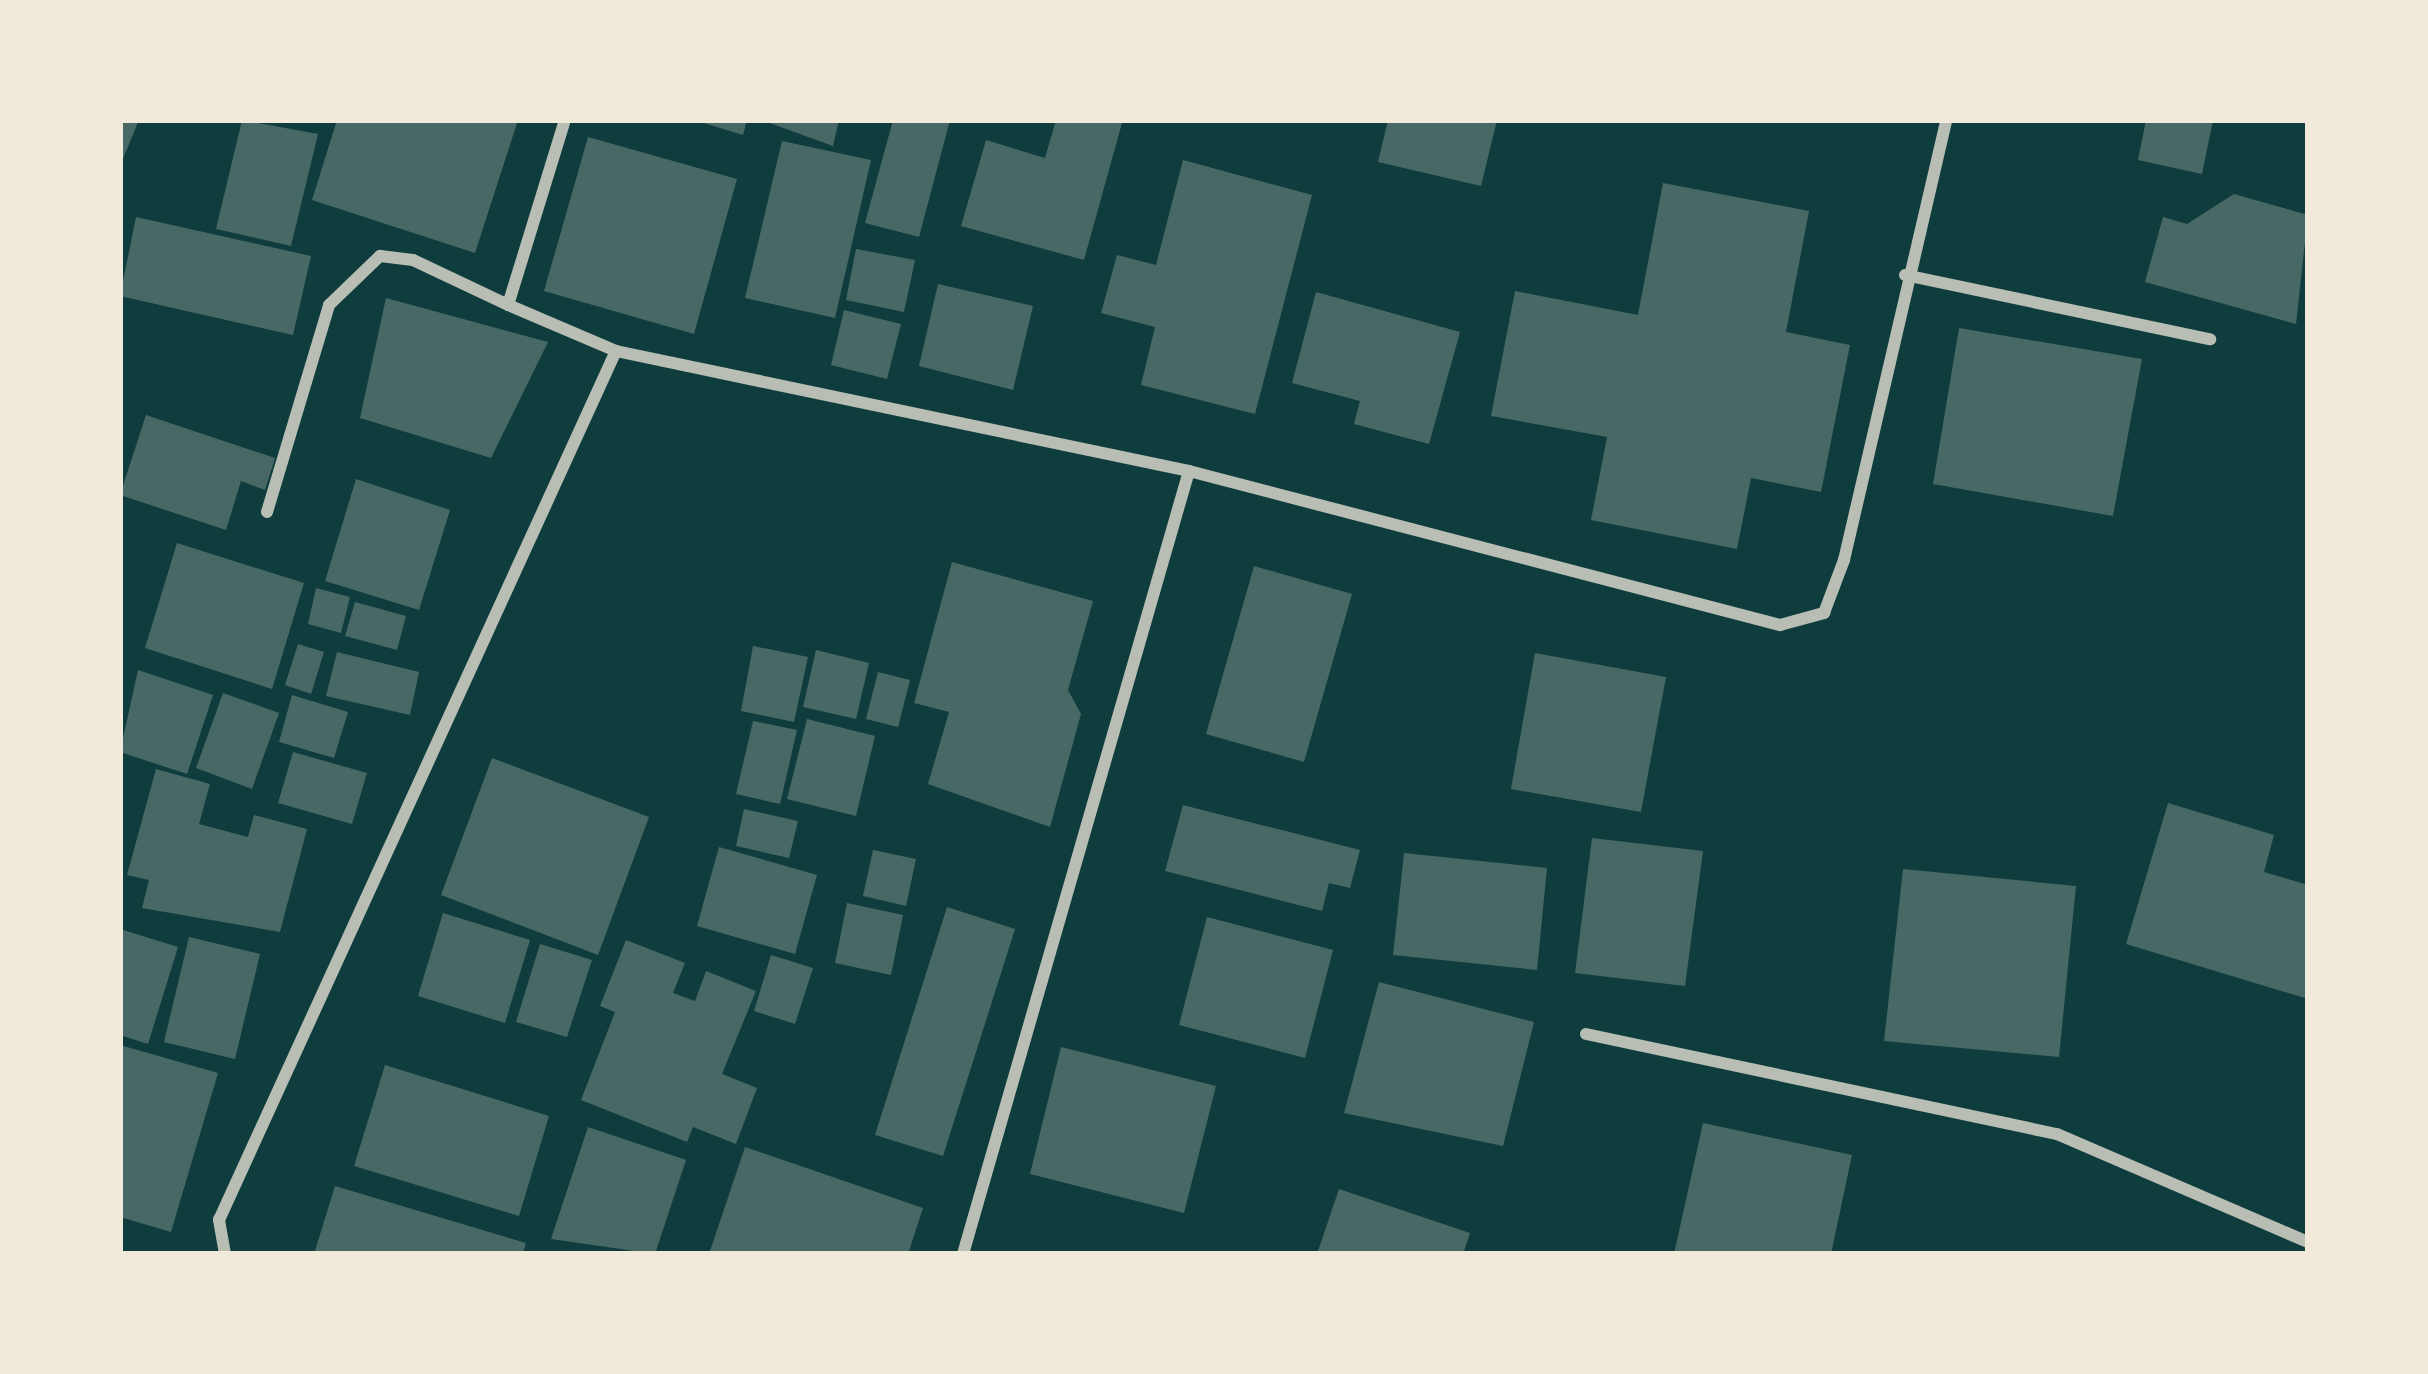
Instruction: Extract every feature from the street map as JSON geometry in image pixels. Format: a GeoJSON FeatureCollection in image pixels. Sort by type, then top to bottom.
{"type":"FeatureCollection","features":[{"type":"Feature","properties":{"kind":"street"},"geometry":{"type":"LineString","coordinates":[[508,305],[565,120]]}},
{"type":"Feature","properties":{"kind":"street"},"geometry":{"type":"LineString","coordinates":[[267,512],[329,305],[380,256],[413,260],[616,351],[1189,472],[1780,625],[1824,613],[1844,560],[1905,275],[1946,120]]}},
{"type":"Feature","properties":{"kind":"street"},"geometry":{"type":"LineString","coordinates":[[1905,275],[2210,339]]}},
{"type":"Feature","properties":{"kind":"street"},"geometry":{"type":"LineString","coordinates":[[225,1254],[219,1220],[616,351]]}},
{"type":"Feature","properties":{"kind":"street"},"geometry":{"type":"LineString","coordinates":[[963,1254],[1189,472]]}},
{"type":"Feature","properties":{"kind":"street"},"geometry":{"type":"LineString","coordinates":[[1586,1034],[2057,1134],[2308,1241]]}},
{"type":"Feature","properties":{"kind":"building"},"geometry":{"type":"Polygon","coordinates":[[[120,120],[139,120],[120,166],[120,120]]]}},
{"type":"Feature","properties":{"kind":"building"},"geometry":{"type":"Polygon","coordinates":[[[242,120],[318,134],[291,246],[216,229],[242,120]]]}},
{"type":"Feature","properties":{"kind":"building"},"geometry":{"type":"Polygon","coordinates":[[[337,120],[518,120],[475,253],[312,200],[337,120]]]}},
{"type":"Feature","properties":{"kind":"building"},"geometry":{"type":"Polygon","coordinates":[[[694,120],[747,120],[743,135],[694,120]]]}},
{"type":"Feature","properties":{"kind":"building"},"geometry":{"type":"Polygon","coordinates":[[[761,120],[839,120],[833,146],[761,120]]]}},
{"type":"Feature","properties":{"kind":"building"},"geometry":{"type":"Polygon","coordinates":[[[893,120],[950,120],[919,237],[865,223],[893,120]]]}},
{"type":"Feature","properties":{"kind":"building"},"geometry":{"type":"Polygon","coordinates":[[[1056,120],[1122,123],[1084,260],[961,226],[986,140],[1045,158],[1056,120]]]}},
{"type":"Feature","properties":{"kind":"building"},"geometry":{"type":"Polygon","coordinates":[[[1388,120],[1497,120],[1481,186],[1378,162],[1388,120]]]}},
{"type":"Feature","properties":{"kind":"building"},"geometry":{"type":"Polygon","coordinates":[[[2146,120],[2213,120],[2202,174],[2138,160],[2146,120]]]}},
{"type":"Feature","properties":{"kind":"building"},"geometry":{"type":"Polygon","coordinates":[[[588,137],[737,179],[694,334],[544,291],[588,137]]]}},
{"type":"Feature","properties":{"kind":"building"},"geometry":{"type":"Polygon","coordinates":[[[782,141],[871,160],[835,318],[745,298],[782,141]]]}},
{"type":"Feature","properties":{"kind":"building"},"geometry":{"type":"Polygon","coordinates":[[[1183,160],[1312,195],[1255,414],[1141,385],[1155,327],[1101,313],[1117,255],[1156,265],[1183,160]]]}},
{"type":"Feature","properties":{"kind":"building"},"geometry":{"type":"Polygon","coordinates":[[[1663,183],[1809,211],[1786,332],[1850,345],[1821,492],[1751,478],[1737,549],[1591,520],[1607,437],[1491,416],[1515,291],[1638,315],[1663,183]]]}},
{"type":"Feature","properties":{"kind":"building"},"geometry":{"type":"Polygon","coordinates":[[[2234,194],[2308,215],[2296,324],[2145,282],[2163,217],[2187,224],[2234,194]]]}},
{"type":"Feature","properties":{"kind":"building"},"geometry":{"type":"Polygon","coordinates":[[[136,217],[311,256],[293,335],[120,296],[136,217]]]}},
{"type":"Feature","properties":{"kind":"building"},"geometry":{"type":"Polygon","coordinates":[[[856,249],[915,260],[904,312],[846,300],[856,249]]]}},
{"type":"Feature","properties":{"kind":"building"},"geometry":{"type":"Polygon","coordinates":[[[938,284],[1033,306],[1013,390],[919,366],[938,284]]]}},
{"type":"Feature","properties":{"kind":"building"},"geometry":{"type":"Polygon","coordinates":[[[1316,292],[1460,332],[1429,444],[1354,424],[1360,401],[1292,383],[1316,292]]]}},
{"type":"Feature","properties":{"kind":"building"},"geometry":{"type":"Polygon","coordinates":[[[386,298],[548,342],[491,458],[360,418],[386,298]]]}},
{"type":"Feature","properties":{"kind":"building"},"geometry":{"type":"Polygon","coordinates":[[[844,310],[901,324],[887,379],[831,365],[844,310]]]}},
{"type":"Feature","properties":{"kind":"building"},"geometry":{"type":"Polygon","coordinates":[[[1959,328],[2142,359],[2113,516],[1933,484],[1959,328]]]}},
{"type":"Feature","properties":{"kind":"building"},"geometry":{"type":"Polygon","coordinates":[[[146,415],[275,458],[265,490],[241,481],[226,530],[120,495],[146,415]]]}},
{"type":"Feature","properties":{"kind":"building"},"geometry":{"type":"Polygon","coordinates":[[[356,479],[450,510],[419,610],[325,581],[356,479]]]}},
{"type":"Feature","properties":{"kind":"building"},"geometry":{"type":"Polygon","coordinates":[[[177,543],[304,583],[272,689],[145,648],[177,543]]]}},
{"type":"Feature","properties":{"kind":"building"},"geometry":{"type":"Polygon","coordinates":[[[952,562],[1093,601],[1068,690],[1081,714],[1050,827],[928,784],[949,712],[914,703],[952,562]]]}},
{"type":"Feature","properties":{"kind":"building"},"geometry":{"type":"Polygon","coordinates":[[[1254,566],[1352,594],[1304,762],[1206,734],[1254,566]]]}},
{"type":"Feature","properties":{"kind":"building"},"geometry":{"type":"Polygon","coordinates":[[[316,588],[350,597],[341,633],[308,624],[316,588]]]}},
{"type":"Feature","properties":{"kind":"building"},"geometry":{"type":"Polygon","coordinates":[[[355,602],[406,616],[397,650],[345,636],[355,602]]]}},
{"type":"Feature","properties":{"kind":"building"},"geometry":{"type":"Polygon","coordinates":[[[298,644],[324,652],[311,694],[285,685],[298,644]]]}},
{"type":"Feature","properties":{"kind":"building"},"geometry":{"type":"Polygon","coordinates":[[[753,646],[808,657],[794,722],[741,711],[753,646]]]}},
{"type":"Feature","properties":{"kind":"building"},"geometry":{"type":"Polygon","coordinates":[[[816,650],[869,663],[856,719],[803,707],[816,650]]]}},
{"type":"Feature","properties":{"kind":"building"},"geometry":{"type":"Polygon","coordinates":[[[337,652],[419,672],[410,715],[326,696],[337,652]]]}},
{"type":"Feature","properties":{"kind":"building"},"geometry":{"type":"Polygon","coordinates":[[[1535,653],[1666,677],[1641,812],[1511,789],[1535,653]]]}},
{"type":"Feature","properties":{"kind":"building"},"geometry":{"type":"Polygon","coordinates":[[[138,670],[213,695],[187,774],[120,752],[138,670]]]}},
{"type":"Feature","properties":{"kind":"building"},"geometry":{"type":"Polygon","coordinates":[[[878,672],[910,680],[898,727],[866,719],[878,672]]]}},
{"type":"Feature","properties":{"kind":"building"},"geometry":{"type":"Polygon","coordinates":[[[223,693],[279,713],[252,789],[196,768],[223,693]]]}},
{"type":"Feature","properties":{"kind":"building"},"geometry":{"type":"Polygon","coordinates":[[[292,695],[348,712],[334,758],[279,742],[292,695]]]}},
{"type":"Feature","properties":{"kind":"building"},"geometry":{"type":"Polygon","coordinates":[[[807,719],[875,736],[856,816],[787,799],[807,719]]]}},
{"type":"Feature","properties":{"kind":"building"},"geometry":{"type":"Polygon","coordinates":[[[753,721],[797,730],[780,804],[736,794],[753,721]]]}},
{"type":"Feature","properties":{"kind":"building"},"geometry":{"type":"Polygon","coordinates":[[[293,752],[367,773],[352,824],[278,803],[293,752]]]}},
{"type":"Feature","properties":{"kind":"building"},"geometry":{"type":"Polygon","coordinates":[[[492,758],[649,817],[598,955],[441,895],[492,758]]]}},
{"type":"Feature","properties":{"kind":"building"},"geometry":{"type":"Polygon","coordinates":[[[156,769],[210,784],[199,824],[248,837],[254,815],[307,829],[280,932],[142,908],[149,880],[127,875],[156,769]]]}},
{"type":"Feature","properties":{"kind":"building"},"geometry":{"type":"Polygon","coordinates":[[[2168,803],[2274,835],[2264,872],[2308,885],[2308,999],[2126,944],[2168,803]]]}},
{"type":"Feature","properties":{"kind":"building"},"geometry":{"type":"Polygon","coordinates":[[[1183,805],[1360,850],[1350,888],[1329,883],[1322,911],[1165,871],[1183,805]]]}},
{"type":"Feature","properties":{"kind":"building"},"geometry":{"type":"Polygon","coordinates":[[[744,809],[798,821],[789,858],[736,846],[744,809]]]}},
{"type":"Feature","properties":{"kind":"building"},"geometry":{"type":"Polygon","coordinates":[[[1592,838],[1703,851],[1685,986],[1575,973],[1592,838]]]}},
{"type":"Feature","properties":{"kind":"building"},"geometry":{"type":"Polygon","coordinates":[[[719,847],[817,875],[795,954],[697,926],[719,847]]]}},
{"type":"Feature","properties":{"kind":"building"},"geometry":{"type":"Polygon","coordinates":[[[873,850],[916,859],[906,906],[863,896],[873,850]]]}},
{"type":"Feature","properties":{"kind":"building"},"geometry":{"type":"Polygon","coordinates":[[[1404,853],[1547,868],[1537,970],[1393,955],[1404,853]]]}},
{"type":"Feature","properties":{"kind":"building"},"geometry":{"type":"Polygon","coordinates":[[[1903,869],[2076,886],[2059,1057],[1884,1041],[1903,869]]]}},
{"type":"Feature","properties":{"kind":"building"},"geometry":{"type":"Polygon","coordinates":[[[847,903],[903,915],[891,975],[835,963],[847,903]]]}},
{"type":"Feature","properties":{"kind":"building"},"geometry":{"type":"Polygon","coordinates":[[[947,907],[1015,929],[943,1156],[875,1135],[947,907]]]}},
{"type":"Feature","properties":{"kind":"building"},"geometry":{"type":"Polygon","coordinates":[[[443,913],[530,940],[505,1023],[418,996],[443,913]]]}},
{"type":"Feature","properties":{"kind":"building"},"geometry":{"type":"Polygon","coordinates":[[[1207,917],[1333,950],[1305,1058],[1179,1025],[1207,917]]]}},
{"type":"Feature","properties":{"kind":"building"},"geometry":{"type":"Polygon","coordinates":[[[120,929],[178,947],[148,1044],[120,1035],[120,929]]]}},
{"type":"Feature","properties":{"kind":"building"},"geometry":{"type":"Polygon","coordinates":[[[189,937],[260,954],[235,1059],[164,1042],[189,937]]]}},
{"type":"Feature","properties":{"kind":"building"},"geometry":{"type":"Polygon","coordinates":[[[626,940],[685,963],[673,993],[695,1001],[706,971],[756,991],[722,1074],[757,1088],[736,1144],[693,1127],[687,1142],[581,1100],[615,1012],[600,1006],[626,940]]]}},
{"type":"Feature","properties":{"kind":"building"},"geometry":{"type":"Polygon","coordinates":[[[540,944],[592,960],[567,1037],[516,1022],[540,944]]]}},
{"type":"Feature","properties":{"kind":"building"},"geometry":{"type":"Polygon","coordinates":[[[771,955],[813,968],[795,1024],[754,1011],[771,955]]]}},
{"type":"Feature","properties":{"kind":"building"},"geometry":{"type":"Polygon","coordinates":[[[1379,982],[1534,1022],[1503,1146],[1344,1113],[1379,982]]]}},
{"type":"Feature","properties":{"kind":"building"},"geometry":{"type":"Polygon","coordinates":[[[120,1045],[218,1073],[171,1232],[120,1217],[120,1045]]]}},
{"type":"Feature","properties":{"kind":"building"},"geometry":{"type":"Polygon","coordinates":[[[1061,1047],[1216,1086],[1184,1213],[1030,1174],[1061,1047]]]}},
{"type":"Feature","properties":{"kind":"building"},"geometry":{"type":"Polygon","coordinates":[[[385,1065],[549,1116],[519,1216],[354,1166],[385,1065]]]}},
{"type":"Feature","properties":{"kind":"building"},"geometry":{"type":"Polygon","coordinates":[[[1703,1123],[1852,1155],[1831,1254],[1674,1254],[1703,1123]]]}},
{"type":"Feature","properties":{"kind":"building"},"geometry":{"type":"Polygon","coordinates":[[[588,1127],[686,1160],[655,1254],[551,1239],[588,1127]]]}},
{"type":"Feature","properties":{"kind":"building"},"geometry":{"type":"Polygon","coordinates":[[[745,1147],[923,1208],[908,1254],[709,1254],[745,1147]]]}},
{"type":"Feature","properties":{"kind":"building"},"geometry":{"type":"Polygon","coordinates":[[[335,1186],[526,1243],[523,1254],[314,1254],[335,1186]]]}},
{"type":"Feature","properties":{"kind":"building"},"geometry":{"type":"Polygon","coordinates":[[[1339,1189],[1470,1233],[1463,1254],[1317,1254],[1339,1189]]]}}]}
